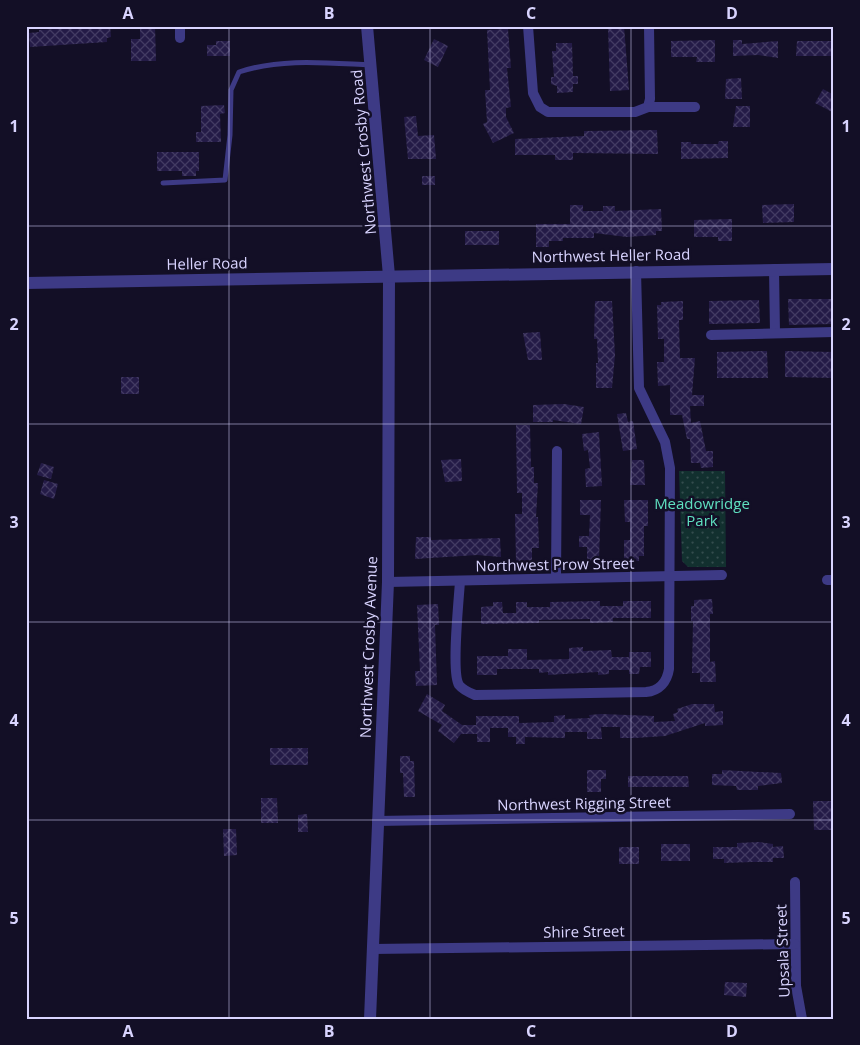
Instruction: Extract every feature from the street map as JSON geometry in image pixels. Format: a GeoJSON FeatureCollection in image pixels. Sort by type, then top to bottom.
{"type":"FeatureCollection","features":[{"type":"Feature","properties":{"kind":"street"},"geometry":{"type":"LineString","coordinates":[[180,26],[180,38]]}},
{"type":"Feature","properties":{"kind":"street","name":"Northwest Crosby Road"},"geometry":{"type":"LineString","coordinates":[[367,26],[389,276]]}},
{"type":"Feature","properties":{"kind":"street"},"geometry":{"type":"LineString","coordinates":[[528,26],[534,93],[540,107],[548,112],[634,112],[648,107],[695,107]]}},
{"type":"Feature","properties":{"kind":"street"},"geometry":{"type":"LineString","coordinates":[[648,107],[650,98],[649,26]]}},
{"type":"Feature","properties":{"kind":"street"},"geometry":{"type":"LineString","coordinates":[[774,269],[775,334]]}},
{"type":"Feature","properties":{"kind":"street","name":"Northwest Heller Road"},"geometry":{"type":"LineString","coordinates":[[389,276],[834,269]]}},
{"type":"Feature","properties":{"kind":"street"},"geometry":{"type":"LineString","coordinates":[[460,581],[455,670],[459,685],[467,691],[476,695],[646,692],[660,688],[668,675],[670,468],[664,442],[638,388],[636,271]]}},
{"type":"Feature","properties":{"kind":"street","name":"Heller Road"},"geometry":{"type":"LineString","coordinates":[[26,283],[389,276]]}},
{"type":"Feature","properties":{"kind":"street","name":"Northwest Crosby Avenue"},"geometry":{"type":"LineString","coordinates":[[370,1019],[388,582],[389,276]]}},
{"type":"Feature","properties":{"kind":"street"},"geometry":{"type":"LineString","coordinates":[[711,335],[834,332]]}},
{"type":"Feature","properties":{"kind":"street"},"geometry":{"type":"LineString","coordinates":[[556,578],[557,451]]}},
{"type":"Feature","properties":{"kind":"street","name":"Northwest Prow Street"},"geometry":{"type":"LineString","coordinates":[[388,582],[722,575]]}},
{"type":"Feature","properties":{"kind":"street","name":"Northwest Rigging Street"},"geometry":{"type":"LineString","coordinates":[[377,821],[790,814]]}},
{"type":"Feature","properties":{"kind":"street","name":"Upsala Street"},"geometry":{"type":"LineString","coordinates":[[794,882],[796,986],[802,1019]]}},
{"type":"Feature","properties":{"kind":"street","name":"Shire Street"},"geometry":{"type":"LineString","coordinates":[[372,948],[796,944]]}},
{"type":"Feature","properties":{"kind":"lane"},"geometry":{"type":"LineString","coordinates":[[163,183],[225,180],[230,135],[231,90],[239,72],[262,64],[319,63],[371,65]]}},
{"type":"Feature","properties":{"kind":"green space","name":"Meadowridge Park"},"geometry":{"type":"Polygon","coordinates":[[[679,471],[725,471],[726,567],[688,567],[682,561],[679,471]]]}},
{"type":"Feature","properties":{"kind":"building"},"geometry":{"type":"Polygon","coordinates":[[[110,26],[111,37],[107,38],[107,42],[30,47],[29,33],[39,32],[39,30],[110,26]]]}},
{"type":"Feature","properties":{"kind":"building"},"geometry":{"type":"Polygon","coordinates":[[[140,26],[155,26],[156,61],[131,61],[131,39],[140,39],[140,26]]]}},
{"type":"Feature","properties":{"kind":"building"},"geometry":{"type":"Polygon","coordinates":[[[608,26],[624,26],[629,90],[610,91],[608,26]]]}},
{"type":"Feature","properties":{"kind":"building"},"geometry":{"type":"Polygon","coordinates":[[[508,29],[511,68],[507,68],[511,107],[506,108],[506,117],[514,133],[493,143],[483,124],[487,122],[485,90],[490,90],[487,30],[508,29]]]}},
{"type":"Feature","properties":{"kind":"building"},"geometry":{"type":"Polygon","coordinates":[[[434,39],[448,46],[438,67],[424,60],[434,39]]]}},
{"type":"Feature","properties":{"kind":"building"},"geometry":{"type":"Polygon","coordinates":[[[715,40],[715,62],[696,62],[697,57],[671,57],[671,41],[715,40]]]}},
{"type":"Feature","properties":{"kind":"building"},"geometry":{"type":"Polygon","coordinates":[[[733,40],[742,40],[742,44],[778,41],[778,58],[758,55],[733,56],[733,40]]]}},
{"type":"Feature","properties":{"kind":"building"},"geometry":{"type":"Polygon","coordinates":[[[216,41],[230,41],[230,56],[207,56],[207,45],[216,45],[216,41]]]}},
{"type":"Feature","properties":{"kind":"building"},"geometry":{"type":"Polygon","coordinates":[[[797,41],[834,41],[834,56],[796,56],[797,41]]]}},
{"type":"Feature","properties":{"kind":"building"},"geometry":{"type":"Polygon","coordinates":[[[556,43],[572,43],[573,76],[578,76],[578,84],[573,84],[573,92],[557,93],[557,86],[551,84],[551,77],[554,77],[552,51],[556,51],[556,43]]]}},
{"type":"Feature","properties":{"kind":"building"},"geometry":{"type":"Polygon","coordinates":[[[741,78],[742,99],[725,99],[726,79],[741,78]]]}},
{"type":"Feature","properties":{"kind":"building"},"geometry":{"type":"Polygon","coordinates":[[[823,89],[834,95],[834,113],[815,103],[823,89]]]}},
{"type":"Feature","properties":{"kind":"building"},"geometry":{"type":"Polygon","coordinates":[[[224,105],[225,113],[220,114],[221,142],[196,142],[196,132],[201,132],[201,106],[224,105]]]}},
{"type":"Feature","properties":{"kind":"building"},"geometry":{"type":"Polygon","coordinates":[[[736,106],[750,106],[750,127],[733,127],[736,106]]]}},
{"type":"Feature","properties":{"kind":"building"},"geometry":{"type":"Polygon","coordinates":[[[416,116],[418,136],[434,135],[436,159],[408,159],[404,117],[416,116]]]}},
{"type":"Feature","properties":{"kind":"building"},"geometry":{"type":"Polygon","coordinates":[[[657,130],[658,154],[573,153],[573,160],[555,160],[555,155],[515,155],[515,139],[584,136],[584,131],[657,130]]]}},
{"type":"Feature","properties":{"kind":"building"},"geometry":{"type":"Polygon","coordinates":[[[719,141],[728,141],[728,158],[681,159],[681,142],[718,144],[719,141]]]}},
{"type":"Feature","properties":{"kind":"building"},"geometry":{"type":"Polygon","coordinates":[[[157,152],[199,152],[199,171],[196,171],[196,176],[182,176],[182,171],[157,171],[157,152]]]}},
{"type":"Feature","properties":{"kind":"building"},"geometry":{"type":"Polygon","coordinates":[[[422,176],[435,176],[435,185],[422,185],[422,176]]]}},
{"type":"Feature","properties":{"kind":"building"},"geometry":{"type":"Polygon","coordinates":[[[794,204],[794,222],[763,223],[762,205],[794,204]]]}},
{"type":"Feature","properties":{"kind":"building"},"geometry":{"type":"Polygon","coordinates":[[[570,205],[583,205],[583,211],[603,211],[603,206],[615,206],[615,211],[661,209],[662,231],[656,231],[656,235],[627,237],[594,233],[594,238],[563,238],[563,241],[549,241],[549,247],[536,247],[536,224],[570,224],[570,205]]]}},
{"type":"Feature","properties":{"kind":"building"},"geometry":{"type":"Polygon","coordinates":[[[732,219],[732,241],[718,241],[718,237],[694,237],[694,220],[732,219]]]}},
{"type":"Feature","properties":{"kind":"building"},"geometry":{"type":"Polygon","coordinates":[[[465,231],[499,231],[499,245],[465,245],[465,231]]]}},
{"type":"Feature","properties":{"kind":"building"},"geometry":{"type":"Polygon","coordinates":[[[788,299],[834,299],[834,324],[789,325],[788,299]]]}},
{"type":"Feature","properties":{"kind":"building"},"geometry":{"type":"Polygon","coordinates":[[[759,300],[760,323],[709,324],[709,301],[759,300]]]}},
{"type":"Feature","properties":{"kind":"building"},"geometry":{"type":"Polygon","coordinates":[[[595,301],[612,301],[615,355],[612,388],[596,388],[596,363],[598,363],[597,339],[594,339],[595,301]]]}},
{"type":"Feature","properties":{"kind":"building"},"geometry":{"type":"Polygon","coordinates":[[[683,301],[683,320],[679,320],[680,358],[695,358],[692,395],[704,395],[704,406],[690,406],[691,423],[700,421],[706,451],[713,451],[713,467],[701,468],[700,463],[691,463],[690,439],[687,439],[682,415],[670,415],[670,385],[658,386],[657,362],[664,362],[664,339],[658,339],[657,305],[661,305],[661,302],[683,301]]]}},
{"type":"Feature","properties":{"kind":"building"},"geometry":{"type":"Polygon","coordinates":[[[540,332],[542,360],[528,360],[523,333],[540,332]]]}},
{"type":"Feature","properties":{"kind":"building"},"geometry":{"type":"Polygon","coordinates":[[[767,351],[768,378],[717,378],[717,352],[767,351]]]}},
{"type":"Feature","properties":{"kind":"building"},"geometry":{"type":"Polygon","coordinates":[[[785,351],[834,352],[834,378],[785,377],[785,351]]]}},
{"type":"Feature","properties":{"kind":"building"},"geometry":{"type":"Polygon","coordinates":[[[121,377],[139,377],[139,394],[121,394],[121,377]]]}},
{"type":"Feature","properties":{"kind":"building"},"geometry":{"type":"Polygon","coordinates":[[[564,404],[584,407],[581,424],[553,420],[553,422],[533,422],[533,405],[564,404]]]}},
{"type":"Feature","properties":{"kind":"building"},"geometry":{"type":"Polygon","coordinates":[[[626,413],[628,422],[633,421],[637,449],[623,451],[617,414],[626,413]]]}},
{"type":"Feature","properties":{"kind":"building"},"geometry":{"type":"Polygon","coordinates":[[[516,425],[530,425],[531,467],[534,467],[534,483],[538,483],[536,517],[538,517],[539,548],[532,548],[532,562],[516,562],[515,514],[522,514],[522,493],[517,493],[516,425]]]}},
{"type":"Feature","properties":{"kind":"building"},"geometry":{"type":"Polygon","coordinates":[[[599,432],[602,486],[586,487],[585,469],[590,468],[588,450],[584,451],[582,434],[599,432]]]}},
{"type":"Feature","properties":{"kind":"building"},"geometry":{"type":"Polygon","coordinates":[[[461,459],[462,481],[445,482],[441,460],[461,459]]]}},
{"type":"Feature","properties":{"kind":"building"},"geometry":{"type":"Polygon","coordinates":[[[632,460],[644,460],[645,485],[630,485],[632,460]]]}},
{"type":"Feature","properties":{"kind":"building"},"geometry":{"type":"Polygon","coordinates":[[[41,463],[54,467],[51,479],[37,475],[41,463]]]}},
{"type":"Feature","properties":{"kind":"building"},"geometry":{"type":"Polygon","coordinates":[[[44,480],[58,484],[54,499],[40,494],[44,480]]]}},
{"type":"Feature","properties":{"kind":"building"},"geometry":{"type":"Polygon","coordinates":[[[580,500],[601,500],[599,561],[587,561],[587,547],[579,547],[579,536],[589,536],[590,515],[580,515],[580,500]]]}},
{"type":"Feature","properties":{"kind":"building"},"geometry":{"type":"Polygon","coordinates":[[[624,500],[648,500],[648,526],[644,526],[644,556],[639,556],[639,561],[624,561],[624,540],[630,540],[630,522],[625,522],[624,500]]]}},
{"type":"Feature","properties":{"kind":"building"},"geometry":{"type":"Polygon","coordinates":[[[416,537],[431,537],[431,540],[500,538],[501,557],[477,555],[415,559],[416,537]]]}},
{"type":"Feature","properties":{"kind":"building"},"geometry":{"type":"Polygon","coordinates":[[[712,599],[713,614],[710,614],[710,662],[715,661],[716,682],[700,682],[700,673],[692,673],[693,621],[691,621],[691,606],[694,606],[694,600],[712,599]]]}},
{"type":"Feature","properties":{"kind":"building"},"geometry":{"type":"Polygon","coordinates":[[[600,601],[600,606],[623,606],[623,601],[651,601],[651,618],[613,618],[613,622],[590,623],[590,619],[539,620],[539,623],[481,624],[481,607],[493,606],[493,602],[502,602],[503,613],[516,613],[516,602],[527,602],[527,607],[550,607],[550,602],[600,601]]]}},
{"type":"Feature","properties":{"kind":"building"},"geometry":{"type":"Polygon","coordinates":[[[438,604],[439,625],[435,625],[437,685],[416,686],[415,671],[420,671],[417,605],[438,604]]]}},
{"type":"Feature","properties":{"kind":"building"},"geometry":{"type":"Polygon","coordinates":[[[583,647],[583,651],[611,650],[612,657],[629,657],[629,652],[651,652],[651,667],[640,667],[639,674],[629,674],[629,670],[609,670],[609,674],[598,675],[598,672],[548,675],[548,672],[539,673],[539,669],[497,669],[497,675],[477,675],[477,656],[508,656],[508,649],[527,649],[527,660],[569,659],[569,648],[583,647]]]}},
{"type":"Feature","properties":{"kind":"building"},"geometry":{"type":"Polygon","coordinates":[[[427,694],[445,705],[442,711],[462,725],[476,725],[476,716],[519,716],[519,723],[554,722],[554,716],[565,715],[565,719],[590,718],[589,715],[601,714],[654,716],[654,722],[675,721],[673,714],[678,712],[677,709],[692,704],[714,704],[715,712],[723,711],[723,725],[705,726],[705,723],[665,736],[635,738],[620,738],[620,727],[601,727],[602,739],[587,739],[587,732],[565,732],[565,738],[525,737],[525,744],[516,744],[516,737],[508,737],[508,728],[490,728],[490,742],[477,742],[477,734],[461,734],[454,743],[438,731],[442,725],[418,711],[427,694]]]}},
{"type":"Feature","properties":{"kind":"building"},"geometry":{"type":"Polygon","coordinates":[[[270,748],[308,748],[308,765],[270,765],[270,748]]]}},
{"type":"Feature","properties":{"kind":"building"},"geometry":{"type":"Polygon","coordinates":[[[400,756],[410,756],[410,761],[414,761],[415,797],[404,797],[403,773],[400,773],[400,756]]]}},
{"type":"Feature","properties":{"kind":"building"},"geometry":{"type":"Polygon","coordinates":[[[587,770],[606,770],[606,779],[601,779],[601,792],[587,792],[587,770]]]}},
{"type":"Feature","properties":{"kind":"building"},"geometry":{"type":"Polygon","coordinates":[[[722,770],[781,773],[782,783],[758,786],[758,790],[737,790],[736,786],[712,785],[712,774],[722,774],[722,770]]]}},
{"type":"Feature","properties":{"kind":"building"},"geometry":{"type":"Polygon","coordinates":[[[628,776],[688,776],[689,787],[628,787],[628,776]]]}},
{"type":"Feature","properties":{"kind":"building"},"geometry":{"type":"Polygon","coordinates":[[[261,798],[277,798],[278,823],[261,823],[261,798]]]}},
{"type":"Feature","properties":{"kind":"building"},"geometry":{"type":"Polygon","coordinates":[[[813,801],[833,801],[833,830],[814,830],[813,801]]]}},
{"type":"Feature","properties":{"kind":"building"},"geometry":{"type":"Polygon","coordinates":[[[307,814],[308,832],[298,832],[298,815],[307,814]]]}},
{"type":"Feature","properties":{"kind":"building"},"geometry":{"type":"Polygon","coordinates":[[[223,829],[236,829],[237,855],[224,856],[223,829]]]}},
{"type":"Feature","properties":{"kind":"building"},"geometry":{"type":"Polygon","coordinates":[[[759,842],[773,844],[773,847],[783,846],[784,858],[773,858],[773,862],[724,863],[724,859],[713,859],[713,847],[737,847],[737,843],[759,842]]]}},
{"type":"Feature","properties":{"kind":"building"},"geometry":{"type":"Polygon","coordinates":[[[661,844],[690,844],[690,861],[661,861],[661,844]]]}},
{"type":"Feature","properties":{"kind":"building"},"geometry":{"type":"Polygon","coordinates":[[[619,847],[639,847],[639,864],[619,864],[619,847]]]}},
{"type":"Feature","properties":{"kind":"building"},"geometry":{"type":"Polygon","coordinates":[[[725,982],[747,983],[746,997],[724,995],[725,982]]]}}]}
